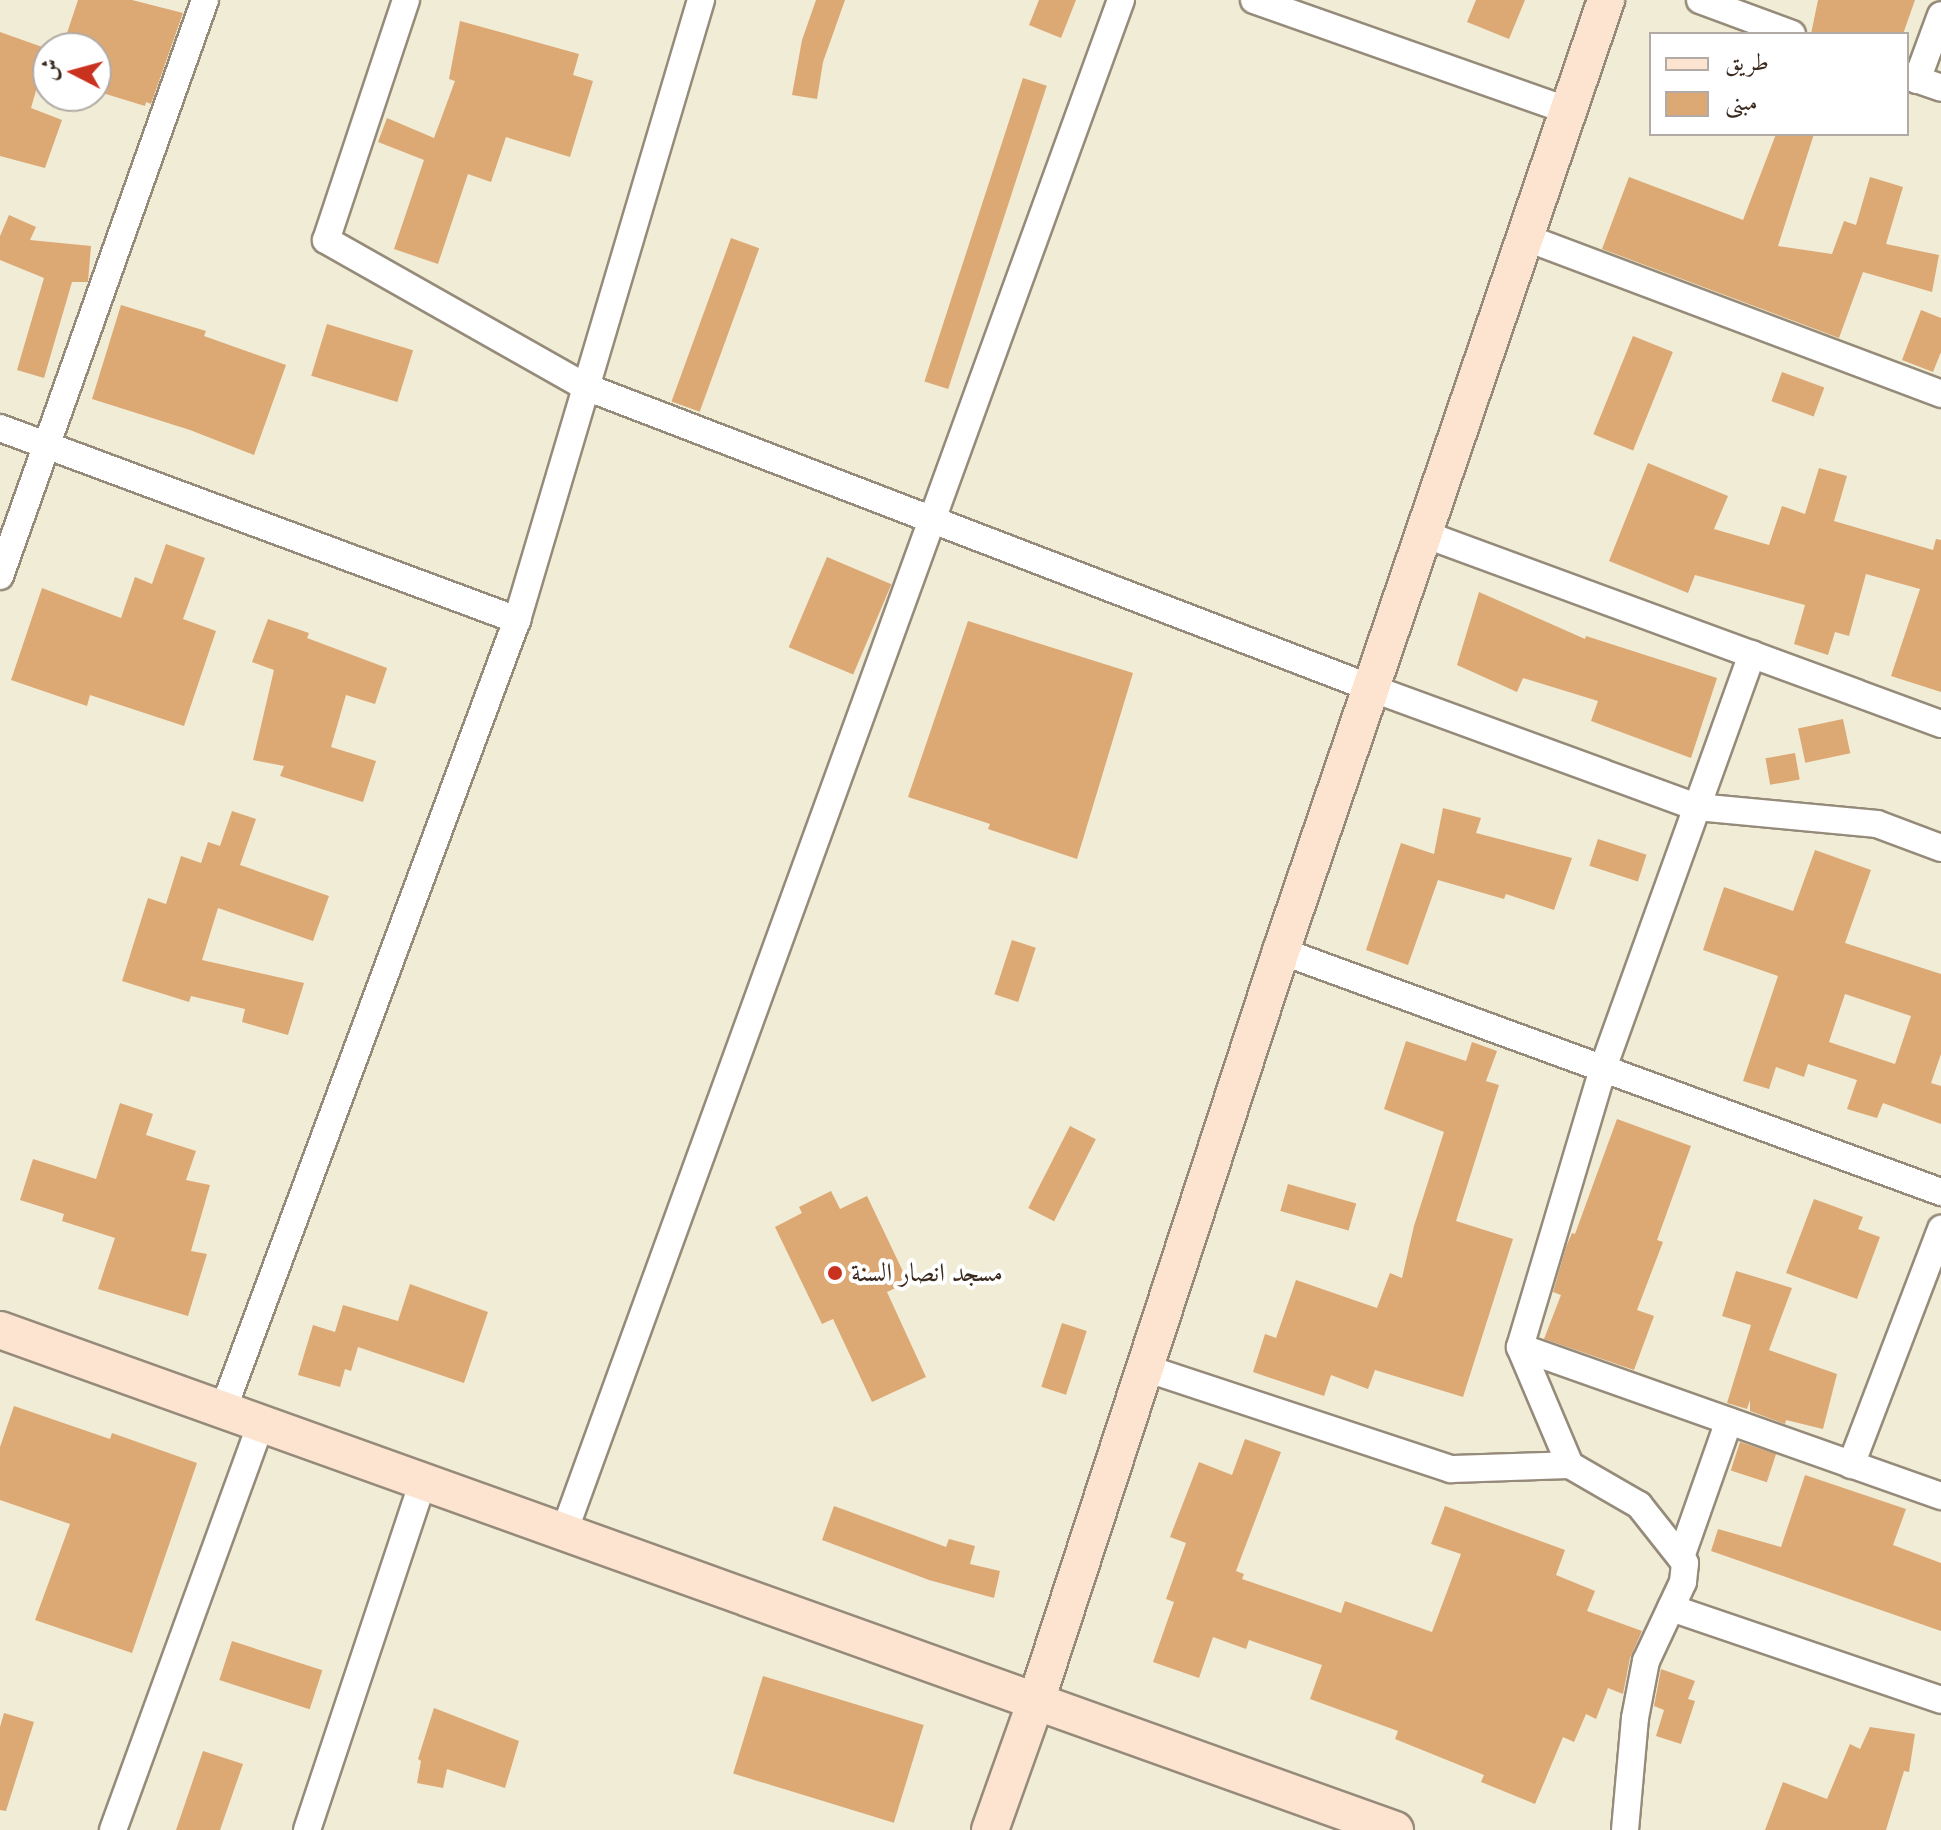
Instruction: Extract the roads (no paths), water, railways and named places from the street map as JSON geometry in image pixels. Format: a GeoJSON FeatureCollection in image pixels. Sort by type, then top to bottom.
{"type":"FeatureCollection","features":[{"type":"Feature","properties":{"kind":"street"},"geometry":{"type":"LineString","coordinates":[[0,576],[205,0]]}},
{"type":"Feature","properties":{"kind":"street"},"geometry":{"type":"LineString","coordinates":[[406,0],[326,240],[586,387],[1371,688],[1697,807],[1877,824],[1941,848]]}},
{"type":"Feature","properties":{"kind":"street"},"geometry":{"type":"LineString","coordinates":[[223,1410],[517,620],[701,0]]}},
{"type":"Feature","properties":{"kind":"street"},"geometry":{"type":"LineString","coordinates":[[564,1532],[1121,0]]}},
{"type":"Feature","properties":{"kind":"street"},"geometry":{"type":"LineString","coordinates":[[1254,0],[1569,111]]}},
{"type":"Feature","properties":{"kind":"street"},"geometry":{"type":"LineString","coordinates":[[990,1830],[1036,1701],[1281,951],[1606,0]]}},
{"type":"Feature","properties":{"kind":"street"},"geometry":{"type":"LineString","coordinates":[[1700,0],[1787,32]]}},
{"type":"Feature","properties":{"kind":"street"},"geometry":{"type":"LineString","coordinates":[[1922,82],[1941,15]]}},
{"type":"Feature","properties":{"kind":"street"},"geometry":{"type":"LineString","coordinates":[[1524,237],[1941,394]]}},
{"type":"Feature","properties":{"kind":"street"},"geometry":{"type":"LineString","coordinates":[[0,428],[517,620]]}},
{"type":"Feature","properties":{"kind":"street"},"geometry":{"type":"LineString","coordinates":[[1424,534],[1941,724]]}},
{"type":"Feature","properties":{"kind":"street"},"geometry":{"type":"LineString","coordinates":[[1570,1465],[1520,1347],[1603,1068],[1752,654]]}},
{"type":"Feature","properties":{"kind":"street"},"geometry":{"type":"LineString","coordinates":[[1281,951],[1941,1192]]}},
{"type":"Feature","properties":{"kind":"street"},"geometry":{"type":"LineString","coordinates":[[1851,1465],[1941,1229]]}},
{"type":"Feature","properties":{"kind":"street"},"geometry":{"type":"LineString","coordinates":[[0,1330],[1395,1830]]}},
{"type":"Feature","properties":{"kind":"street"},"geometry":{"type":"LineString","coordinates":[[1520,1347],[1941,1496]]}},
{"type":"Feature","properties":{"kind":"street"},"geometry":{"type":"LineString","coordinates":[[1145,1368],[1451,1469],[1570,1465],[1639,1505],[1685,1563],[1683,1582],[1646,1661],[1635,1718],[1625,1830]]}},
{"type":"Feature","properties":{"kind":"street"},"geometry":{"type":"LineString","coordinates":[[1681,1557],[1729,1421]]}},
{"type":"Feature","properties":{"kind":"street"},"geometry":{"type":"LineString","coordinates":[[113,1830],[261,1424]]}},
{"type":"Feature","properties":{"kind":"street"},"geometry":{"type":"LineString","coordinates":[[307,1830],[423,1481]]}},
{"type":"Feature","properties":{"kind":"street"},"geometry":{"type":"LineString","coordinates":[[1671,1608],[1941,1700]]}},
{"type":"Feature","properties":{"kind":"place","name":"مسجد انصار السنة"},"geometry":{"type":"Point","coordinates":[835,1273]}}]}
